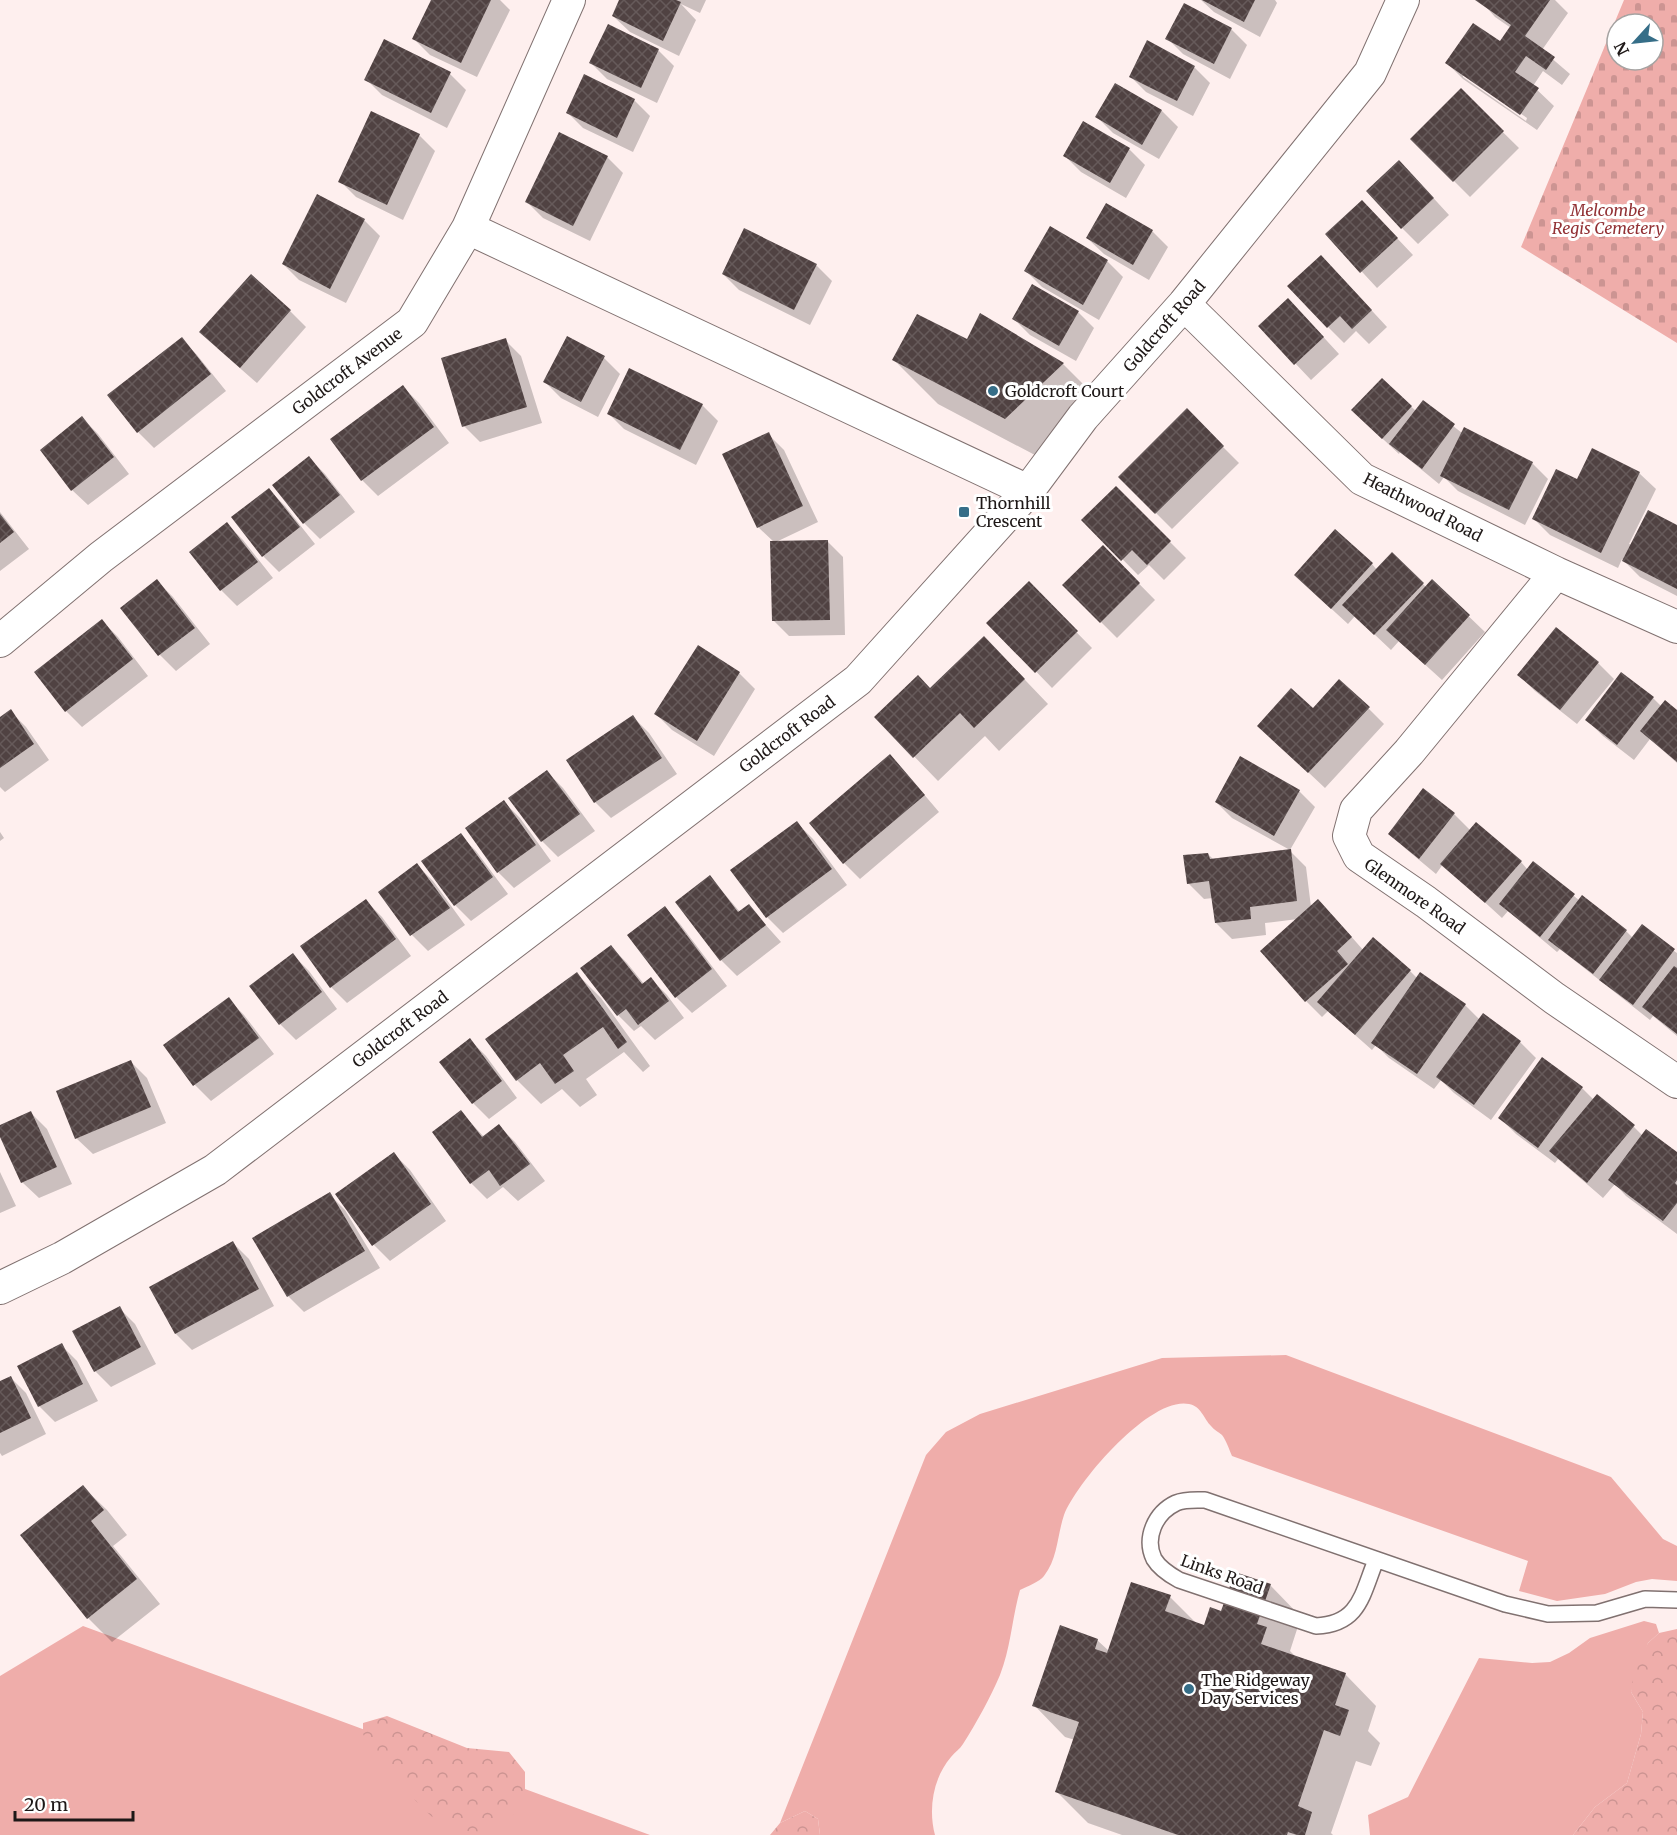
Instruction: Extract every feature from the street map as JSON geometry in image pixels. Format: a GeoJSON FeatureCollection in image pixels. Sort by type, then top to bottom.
{"type":"FeatureCollection","features":[{"type":"Feature","properties":{"kind":"street","name":"Goldcroft Avenue"},"geometry":{"type":"LineString","coordinates":[[0,641],[101,557],[412,322],[468,228],[569,0]]}},
{"type":"Feature","properties":{"kind":"street","name":"Goldcroft Road"},"geometry":{"type":"LineString","coordinates":[[0,1288],[62,1258],[215,1170],[858,680],[1028,491],[1083,417],[1184,304],[1370,73],[1402,0]]}},
{"type":"Feature","properties":{"kind":"street"},"geometry":{"type":"LineString","coordinates":[[468,228],[1028,491]]}},
{"type":"Feature","properties":{"kind":"street","name":"Heathwood Road"},"geometry":{"type":"LineString","coordinates":[[1184,304],[1362,479],[1556,573],[1677,627]]}},
{"type":"Feature","properties":{"kind":"street","name":"Glenmore Road"},"geometry":{"type":"LineString","coordinates":[[1556,573],[1409,752],[1356,810],[1349,836],[1359,856],[1426,902],[1554,998],[1677,1082]]}},
{"type":"Feature","properties":{"kind":"lane","name":"Links Road"},"geometry":{"type":"LineString","coordinates":[[1377,1560],[1361,1600],[1352,1612],[1341,1622],[1316,1626],[1179,1580],[1166,1572],[1155,1560],[1150,1546],[1151,1529],[1161,1514],[1175,1503],[1205,1500],[1505,1604],[1548,1614],[1597,1613],[1645,1599],[1677,1600]]}},
{"type":"Feature","properties":{"kind":"green space","name":"Melcombe Regis Cemetery"},"geometry":{"type":"Polygon","coordinates":[[[1624,0],[1677,0],[1677,343],[1521,247],[1605,46],[1605,72],[1665,72],[1665,12],[1619,12],[1624,0]]]}},
{"type":"Feature","properties":{"kind":"green space"},"geometry":{"type":"Polygon","coordinates":[[[1286,1355],[1611,1477],[1663,1539],[1677,1546],[1677,1581],[1652,1579],[1636,1582],[1605,1594],[1557,1601],[1519,1591],[1528,1561],[1232,1456],[1222,1435],[1212,1427],[1197,1407],[1189,1404],[1173,1405],[1155,1413],[1136,1427],[1099,1463],[1064,1515],[1049,1569],[1039,1580],[1020,1590],[1007,1654],[1000,1675],[962,1746],[945,1765],[936,1784],[932,1804],[935,1835],[820,1835],[818,1819],[805,1811],[780,1823],[926,1455],[946,1432],[980,1414],[1162,1358],[1286,1355]]]}},
{"type":"Feature","properties":{"kind":"green space"},"geometry":{"type":"Polygon","coordinates":[[[1644,1621],[1656,1624],[1659,1633],[1648,1643],[1631,1692],[1643,1712],[1641,1734],[1627,1783],[1595,1807],[1573,1835],[1370,1835],[1368,1815],[1408,1797],[1479,1658],[1532,1663],[1550,1662],[1569,1653],[1590,1638],[1644,1621]]]}},
{"type":"Feature","properties":{"kind":"green space"},"geometry":{"type":"Polygon","coordinates":[[[83,1626],[650,1835],[0,1835],[0,1676],[83,1626]]]}},
{"type":"Feature","properties":{"kind":"green space"},"geometry":{"type":"Polygon","coordinates":[[[1677,1629],[1677,1835],[1573,1835],[1595,1807],[1627,1783],[1641,1734],[1643,1712],[1631,1692],[1634,1669],[1648,1643],[1659,1633],[1677,1629]]]}},
{"type":"Feature","properties":{"kind":"green space"},"geometry":{"type":"Polygon","coordinates":[[[387,1716],[467,1748],[509,1752],[525,1772],[525,1793],[518,1809],[507,1821],[484,1832],[453,1830],[431,1816],[378,1763],[363,1734],[363,1723],[387,1716]]]}},
{"type":"Feature","properties":{"kind":"green space"},"geometry":{"type":"Polygon","coordinates":[[[805,1811],[818,1819],[820,1835],[770,1835],[780,1823],[805,1811]]]}},
{"type":"Feature","properties":{"kind":"building"},"geometry":{"type":"Polygon","coordinates":[[[431,0],[491,0],[461,63],[412,39],[431,0]]]}},
{"type":"Feature","properties":{"kind":"building"},"geometry":{"type":"Polygon","coordinates":[[[619,0],[676,0],[681,2],[663,41],[612,16],[619,0]]]}},
{"type":"Feature","properties":{"kind":"building"},"geometry":{"type":"Polygon","coordinates":[[[1202,0],[1255,0],[1244,22],[1202,0]]]}},
{"type":"Feature","properties":{"kind":"building"},"geometry":{"type":"Polygon","coordinates":[[[1475,0],[1550,0],[1525,36],[1555,57],[1546,70],[1526,56],[1515,72],[1539,88],[1520,115],[1445,63],[1473,23],[1500,41],[1511,25],[1475,0]]]}},
{"type":"Feature","properties":{"kind":"building"},"geometry":{"type":"Polygon","coordinates":[[[1184,3],[1232,28],[1214,64],[1165,39],[1184,3]]]}},
{"type":"Feature","properties":{"kind":"building"},"geometry":{"type":"Polygon","coordinates":[[[608,24],[659,49],[641,88],[589,63],[608,24]]]}},
{"type":"Feature","properties":{"kind":"building"},"geometry":{"type":"Polygon","coordinates":[[[384,39],[451,72],[431,113],[364,80],[384,39]]]}},
{"type":"Feature","properties":{"kind":"building"},"geometry":{"type":"Polygon","coordinates":[[[1147,40],[1195,66],[1177,101],[1129,77],[1147,40]]]}},
{"type":"Feature","properties":{"kind":"building"},"geometry":{"type":"Polygon","coordinates":[[[584,74],[635,99],[617,138],[566,113],[584,74]]]}},
{"type":"Feature","properties":{"kind":"building"},"geometry":{"type":"Polygon","coordinates":[[[1115,83],[1162,110],[1142,145],[1095,117],[1115,83]]]}},
{"type":"Feature","properties":{"kind":"building"},"geometry":{"type":"Polygon","coordinates":[[[1461,88],[1504,131],[1453,182],[1410,139],[1461,88]]]}},
{"type":"Feature","properties":{"kind":"building"},"geometry":{"type":"Polygon","coordinates":[[[371,111],[420,134],[387,205],[338,182],[371,111]]]}},
{"type":"Feature","properties":{"kind":"building"},"geometry":{"type":"Polygon","coordinates":[[[1083,121],[1130,148],[1110,183],[1063,156],[1083,121]]]}},
{"type":"Feature","properties":{"kind":"building"},"geometry":{"type":"Polygon","coordinates":[[[559,132],[608,156],[573,226],[525,202],[559,132]]]}},
{"type":"Feature","properties":{"kind":"building"},"geometry":{"type":"Polygon","coordinates":[[[1399,160],[1434,198],[1401,229],[1366,191],[1399,160]]]}},
{"type":"Feature","properties":{"kind":"building"},"geometry":{"type":"Polygon","coordinates":[[[317,194],[365,219],[330,289],[282,264],[317,194]]]}},
{"type":"Feature","properties":{"kind":"building"},"geometry":{"type":"Polygon","coordinates":[[[1362,200],[1398,238],[1360,273],[1325,234],[1362,200]]]}},
{"type":"Feature","properties":{"kind":"building"},"geometry":{"type":"Polygon","coordinates":[[[1106,203],[1153,230],[1133,265],[1086,238],[1106,203]]]}},
{"type":"Feature","properties":{"kind":"building"},"geometry":{"type":"Polygon","coordinates":[[[1050,226],[1108,260],[1083,305],[1024,271],[1050,226]]]}},
{"type":"Feature","properties":{"kind":"building"},"geometry":{"type":"Polygon","coordinates":[[[744,228],[817,264],[794,310],[722,274],[744,228]]]}},
{"type":"Feature","properties":{"kind":"building"},"geometry":{"type":"Polygon","coordinates":[[[1321,255],[1372,310],[1352,329],[1340,316],[1327,328],[1287,286],[1321,255]]]}},
{"type":"Feature","properties":{"kind":"building"},"geometry":{"type":"Polygon","coordinates":[[[251,274],[291,310],[240,368],[199,332],[251,274]]]}},
{"type":"Feature","properties":{"kind":"building"},"geometry":{"type":"Polygon","coordinates":[[[1032,284],[1079,311],[1059,346],[1012,319],[1032,284]]]}},
{"type":"Feature","properties":{"kind":"building"},"geometry":{"type":"Polygon","coordinates":[[[1288,298],[1324,337],[1294,365],[1258,326],[1288,298]]]}},
{"type":"Feature","properties":{"kind":"building","name":"Goldcroft Court"},"geometry":{"type":"Polygon","coordinates":[[[980,313],[1064,363],[1005,419],[892,360],[917,314],[967,339],[980,313]]]}},
{"type":"Feature","properties":{"kind":"building"},"geometry":{"type":"Polygon","coordinates":[[[567,336],[605,356],[581,402],[543,382],[567,336]]]}},
{"type":"Feature","properties":{"kind":"building"},"geometry":{"type":"Polygon","coordinates":[[[182,337],[211,374],[137,433],[107,395],[182,337]]]}},
{"type":"Feature","properties":{"kind":"building"},"geometry":{"type":"Polygon","coordinates":[[[506,338],[527,407],[462,427],[441,358],[506,338]]]}},
{"type":"Feature","properties":{"kind":"building"},"geometry":{"type":"Polygon","coordinates":[[[629,368],[703,404],[680,450],[607,414],[629,368]]]}},
{"type":"Feature","properties":{"kind":"building"},"geometry":{"type":"Polygon","coordinates":[[[1382,378],[1412,406],[1382,439],[1351,410],[1382,378]]]}},
{"type":"Feature","properties":{"kind":"building"},"geometry":{"type":"Polygon","coordinates":[[[403,385],[434,427],[361,481],[330,439],[403,385]]]}},
{"type":"Feature","properties":{"kind":"building"},"geometry":{"type":"Polygon","coordinates":[[[1423,400],[1455,424],[1422,469],[1389,444],[1423,400]]]}},
{"type":"Feature","properties":{"kind":"building"},"geometry":{"type":"Polygon","coordinates":[[[1187,408],[1224,446],[1155,514],[1118,477],[1187,408]]]}},
{"type":"Feature","properties":{"kind":"building"},"geometry":{"type":"Polygon","coordinates":[[[82,416],[114,457],[71,491],[40,450],[82,416]]]}},
{"type":"Feature","properties":{"kind":"building"},"geometry":{"type":"Polygon","coordinates":[[[1464,427],[1533,462],[1509,510],[1440,476],[1464,427]]]}},
{"type":"Feature","properties":{"kind":"building"},"geometry":{"type":"Polygon","coordinates":[[[769,432],[803,506],[757,528],[722,454],[769,432]]]}},
{"type":"Feature","properties":{"kind":"building"},"geometry":{"type":"Polygon","coordinates":[[[1592,448],[1640,472],[1601,553],[1532,519],[1556,469],[1577,479],[1592,448]]]}},
{"type":"Feature","properties":{"kind":"building"},"geometry":{"type":"Polygon","coordinates":[[[309,456],[340,495],[303,524],[272,485],[309,456]]]}},
{"type":"Feature","properties":{"kind":"building"},"geometry":{"type":"Polygon","coordinates":[[[1116,486],[1171,541],[1147,565],[1132,550],[1121,561],[1081,520],[1116,486]]]}},
{"type":"Feature","properties":{"kind":"building"},"geometry":{"type":"Polygon","coordinates":[[[269,488],[300,527],[262,557],[231,517],[269,488]]]}},
{"type":"Feature","properties":{"kind":"building"},"geometry":{"type":"Polygon","coordinates":[[[1648,510],[1677,525],[1677,589],[1622,561],[1648,510]]]}},
{"type":"Feature","properties":{"kind":"building"},"geometry":{"type":"Polygon","coordinates":[[[0,514],[14,532],[0,543],[0,514]]]}},
{"type":"Feature","properties":{"kind":"building"},"geometry":{"type":"Polygon","coordinates":[[[227,522],[258,562],[220,591],[189,552],[227,522]]]}},
{"type":"Feature","properties":{"kind":"building"},"geometry":{"type":"Polygon","coordinates":[[[1335,529],[1373,563],[1331,609],[1294,575],[1335,529]]]}},
{"type":"Feature","properties":{"kind":"building"},"geometry":{"type":"Polygon","coordinates":[[[828,540],[830,620],[772,621],[770,541],[828,540]]]}},
{"type":"Feature","properties":{"kind":"building"},"geometry":{"type":"Polygon","coordinates":[[[1103,545],[1140,583],[1100,623],[1062,585],[1103,545]]]}},
{"type":"Feature","properties":{"kind":"building"},"geometry":{"type":"Polygon","coordinates":[[[1392,552],[1424,583],[1374,635],[1342,605],[1392,552]]]}},
{"type":"Feature","properties":{"kind":"building"},"geometry":{"type":"Polygon","coordinates":[[[157,579],[195,628],[158,656],[120,608],[157,579]]]}},
{"type":"Feature","properties":{"kind":"building"},"geometry":{"type":"Polygon","coordinates":[[[1432,579],[1470,615],[1425,665],[1386,630],[1432,579]]]}},
{"type":"Feature","properties":{"kind":"building"},"geometry":{"type":"Polygon","coordinates":[[[1029,581],[1078,631],[1035,673],[986,623],[1029,581]]]}},
{"type":"Feature","properties":{"kind":"building"},"geometry":{"type":"Polygon","coordinates":[[[102,619],[133,659],[65,712],[34,672],[102,619]]]}},
{"type":"Feature","properties":{"kind":"building"},"geometry":{"type":"Polygon","coordinates":[[[1556,627],[1599,662],[1560,710],[1517,675],[1556,627]]]}},
{"type":"Feature","properties":{"kind":"building"},"geometry":{"type":"Polygon","coordinates":[[[984,636],[1025,679],[974,728],[960,713],[913,758],[874,717],[918,675],[930,688],[984,636]]]}},
{"type":"Feature","properties":{"kind":"building"},"geometry":{"type":"Polygon","coordinates":[[[698,645],[740,672],[697,741],[654,714],[698,645]]]}},
{"type":"Feature","properties":{"kind":"building"},"geometry":{"type":"Polygon","coordinates":[[[1621,672],[1654,697],[1617,745],[1585,720],[1621,672]]]}},
{"type":"Feature","properties":{"kind":"building"},"geometry":{"type":"Polygon","coordinates":[[[1339,679],[1370,707],[1308,773],[1257,726],[1291,688],[1313,708],[1339,679]]]}},
{"type":"Feature","properties":{"kind":"building"},"geometry":{"type":"Polygon","coordinates":[[[1665,700],[1677,710],[1677,762],[1640,731],[1665,700]]]}},
{"type":"Feature","properties":{"kind":"building"},"geometry":{"type":"Polygon","coordinates":[[[11,709],[34,744],[0,768],[0,717],[11,709]]]}},
{"type":"Feature","properties":{"kind":"building"},"geometry":{"type":"Polygon","coordinates":[[[633,715],[662,758],[594,803],[566,760],[633,715]]]}},
{"type":"Feature","properties":{"kind":"building"},"geometry":{"type":"Polygon","coordinates":[[[890,754],[925,795],[843,864],[809,823],[890,754]]]}},
{"type":"Feature","properties":{"kind":"building"},"geometry":{"type":"Polygon","coordinates":[[[1240,756],[1300,790],[1274,836],[1215,802],[1240,756]]]}},
{"type":"Feature","properties":{"kind":"building"},"geometry":{"type":"Polygon","coordinates":[[[547,770],[580,814],[541,842],[508,798],[547,770]]]}},
{"type":"Feature","properties":{"kind":"building"},"geometry":{"type":"Polygon","coordinates":[[[1423,788],[1455,813],[1419,859],[1388,834],[1423,788]]]}},
{"type":"Feature","properties":{"kind":"building"},"geometry":{"type":"Polygon","coordinates":[[[504,800],[536,845],[497,873],[465,828],[504,800]]]}},
{"type":"Feature","properties":{"kind":"building"},"geometry":{"type":"Polygon","coordinates":[[[797,821],[832,869],[766,918],[730,870],[797,821]]]}},
{"type":"Feature","properties":{"kind":"building"},"geometry":{"type":"Polygon","coordinates":[[[1476,822],[1522,861],[1485,903],[1440,864],[1476,822]]]}},
{"type":"Feature","properties":{"kind":"building"},"geometry":{"type":"Polygon","coordinates":[[[461,833],[493,877],[454,906],[421,861],[461,833]]]}},
{"type":"Feature","properties":{"kind":"building"},"geometry":{"type":"Polygon","coordinates":[[[1291,849],[1297,901],[1250,907],[1251,919],[1215,923],[1209,881],[1187,884],[1183,855],[1208,853],[1210,859],[1291,849]]]}},
{"type":"Feature","properties":{"kind":"building"},"geometry":{"type":"Polygon","coordinates":[[[1533,861],[1575,894],[1540,937],[1499,904],[1533,861]]]}},
{"type":"Feature","properties":{"kind":"building"},"geometry":{"type":"Polygon","coordinates":[[[417,863],[450,908],[410,936],[378,892],[417,863]]]}},
{"type":"Feature","properties":{"kind":"building"},"geometry":{"type":"Polygon","coordinates":[[[710,875],[738,912],[749,904],[766,925],[720,961],[675,902],[710,875]]]}},
{"type":"Feature","properties":{"kind":"building"},"geometry":{"type":"Polygon","coordinates":[[[1582,895],[1627,930],[1593,974],[1548,940],[1582,895]]]}},
{"type":"Feature","properties":{"kind":"building"},"geometry":{"type":"Polygon","coordinates":[[[366,899],[396,939],[330,988],[300,946],[366,899]]]}},
{"type":"Feature","properties":{"kind":"building"},"geometry":{"type":"Polygon","coordinates":[[[1318,899],[1352,937],[1337,951],[1348,964],[1305,1002],[1260,951],[1318,899]]]}},
{"type":"Feature","properties":{"kind":"building"},"geometry":{"type":"Polygon","coordinates":[[[665,906],[712,969],[675,998],[627,935],[665,906]]]}},
{"type":"Feature","properties":{"kind":"building"},"geometry":{"type":"Polygon","coordinates":[[[1642,924],[1675,949],[1633,1005],[1599,980],[1642,924]]]}},
{"type":"Feature","properties":{"kind":"building"},"geometry":{"type":"Polygon","coordinates":[[[1373,937],[1411,970],[1355,1035],[1317,1002],[1373,937]]]}},
{"type":"Feature","properties":{"kind":"building"},"geometry":{"type":"Polygon","coordinates":[[[611,945],[642,984],[651,977],[669,1001],[638,1025],[626,1009],[617,1016],[580,968],[611,945]]]}},
{"type":"Feature","properties":{"kind":"building"},"geometry":{"type":"Polygon","coordinates":[[[293,953],[322,992],[279,1025],[249,986],[293,953]]]}},
{"type":"Feature","properties":{"kind":"building"},"geometry":{"type":"Polygon","coordinates":[[[1674,966],[1677,968],[1677,1034],[1642,1007],[1674,966]]]}},
{"type":"Feature","properties":{"kind":"building"},"geometry":{"type":"Polygon","coordinates":[[[577,972],[627,1042],[618,1049],[603,1027],[563,1055],[574,1071],[555,1084],[540,1063],[516,1081],[485,1039],[577,972]]]}},
{"type":"Feature","properties":{"kind":"building"},"geometry":{"type":"Polygon","coordinates":[[[1420,972],[1466,1004],[1417,1074],[1371,1043],[1420,972]]]}},
{"type":"Feature","properties":{"kind":"building"},"geometry":{"type":"Polygon","coordinates":[[[229,997],[259,1038],[193,1086],[163,1045],[229,997]]]}},
{"type":"Feature","properties":{"kind":"building"},"geometry":{"type":"Polygon","coordinates":[[[1483,1013],[1521,1041],[1474,1105],[1436,1077],[1483,1013]]]}},
{"type":"Feature","properties":{"kind":"building"},"geometry":{"type":"Polygon","coordinates":[[[470,1038],[502,1081],[472,1104],[439,1062],[470,1038]]]}},
{"type":"Feature","properties":{"kind":"building"},"geometry":{"type":"Polygon","coordinates":[[[1542,1057],[1583,1087],[1538,1148],[1498,1118],[1542,1057]]]}},
{"type":"Feature","properties":{"kind":"building"},"geometry":{"type":"Polygon","coordinates":[[[131,1060],[151,1107],[75,1139],[56,1091],[131,1060]]]}},
{"type":"Feature","properties":{"kind":"building"},"geometry":{"type":"Polygon","coordinates":[[[1597,1094],[1635,1125],[1587,1183],[1549,1151],[1597,1094]]]}},
{"type":"Feature","properties":{"kind":"building"},"geometry":{"type":"Polygon","coordinates":[[[461,1110],[482,1137],[499,1124],[530,1164],[500,1186],[489,1170],[470,1184],[432,1132],[461,1110]]]}},
{"type":"Feature","properties":{"kind":"building"},"geometry":{"type":"Polygon","coordinates":[[[31,1111],[57,1167],[21,1183],[0,1137],[0,1125],[31,1111]]]}},
{"type":"Feature","properties":{"kind":"building"},"geometry":{"type":"Polygon","coordinates":[[[1646,1129],[1677,1152],[1677,1180],[1675,1183],[1677,1203],[1663,1221],[1608,1180],[1646,1129]]]}},
{"type":"Feature","properties":{"kind":"building"},"geometry":{"type":"Polygon","coordinates":[[[394,1152],[431,1204],[372,1246],[335,1194],[394,1152]]]}},
{"type":"Feature","properties":{"kind":"building"},"geometry":{"type":"Polygon","coordinates":[[[330,1192],[365,1251],[287,1297],[252,1238],[330,1192]]]}},
{"type":"Feature","properties":{"kind":"building"},"geometry":{"type":"Polygon","coordinates":[[[233,1241],[259,1289],[175,1334],[149,1287],[233,1241]]]}},
{"type":"Feature","properties":{"kind":"building"},"geometry":{"type":"Polygon","coordinates":[[[120,1306],[141,1347],[94,1372],[72,1331],[120,1306]]]}},
{"type":"Feature","properties":{"kind":"building"},"geometry":{"type":"Polygon","coordinates":[[[62,1343],[83,1384],[38,1407],[17,1366],[62,1343]]]}},
{"type":"Feature","properties":{"kind":"building"},"geometry":{"type":"Polygon","coordinates":[[[11,1376],[31,1418],[0,1433],[0,1381],[11,1376]]]}},
{"type":"Feature","properties":{"kind":"building"},"geometry":{"type":"Polygon","coordinates":[[[83,1485],[104,1510],[91,1521],[137,1579],[87,1619],[20,1535],[83,1485]]]}},
{"type":"Feature","properties":{"kind":"building","name":"The Ridgeway Day Services"},"geometry":{"type":"Polygon","coordinates":[[[1235,1572],[1271,1584],[1257,1624],[1267,1627],[1261,1644],[1346,1673],[1335,1705],[1349,1710],[1340,1736],[1324,1730],[1298,1806],[1312,1812],[1305,1835],[1288,1832],[1287,1835],[1178,1835],[1055,1792],[1079,1722],[1032,1706],[1060,1625],[1098,1639],[1095,1649],[1107,1653],[1131,1582],[1171,1595],[1165,1611],[1204,1625],[1210,1607],[1221,1611],[1235,1572]]]}},
{"type":"Feature","properties":{"kind":"place","name":"Goldcroft Court"},"geometry":{"type":"Point","coordinates":[993,391]}},
{"type":"Feature","properties":{"kind":"place","name":"Thornhill Crescent"},"geometry":{"type":"Point","coordinates":[964,512]}},
{"type":"Feature","properties":{"kind":"place","name":"The Ridgeway Day Services"},"geometry":{"type":"Point","coordinates":[1189,1689]}}]}
